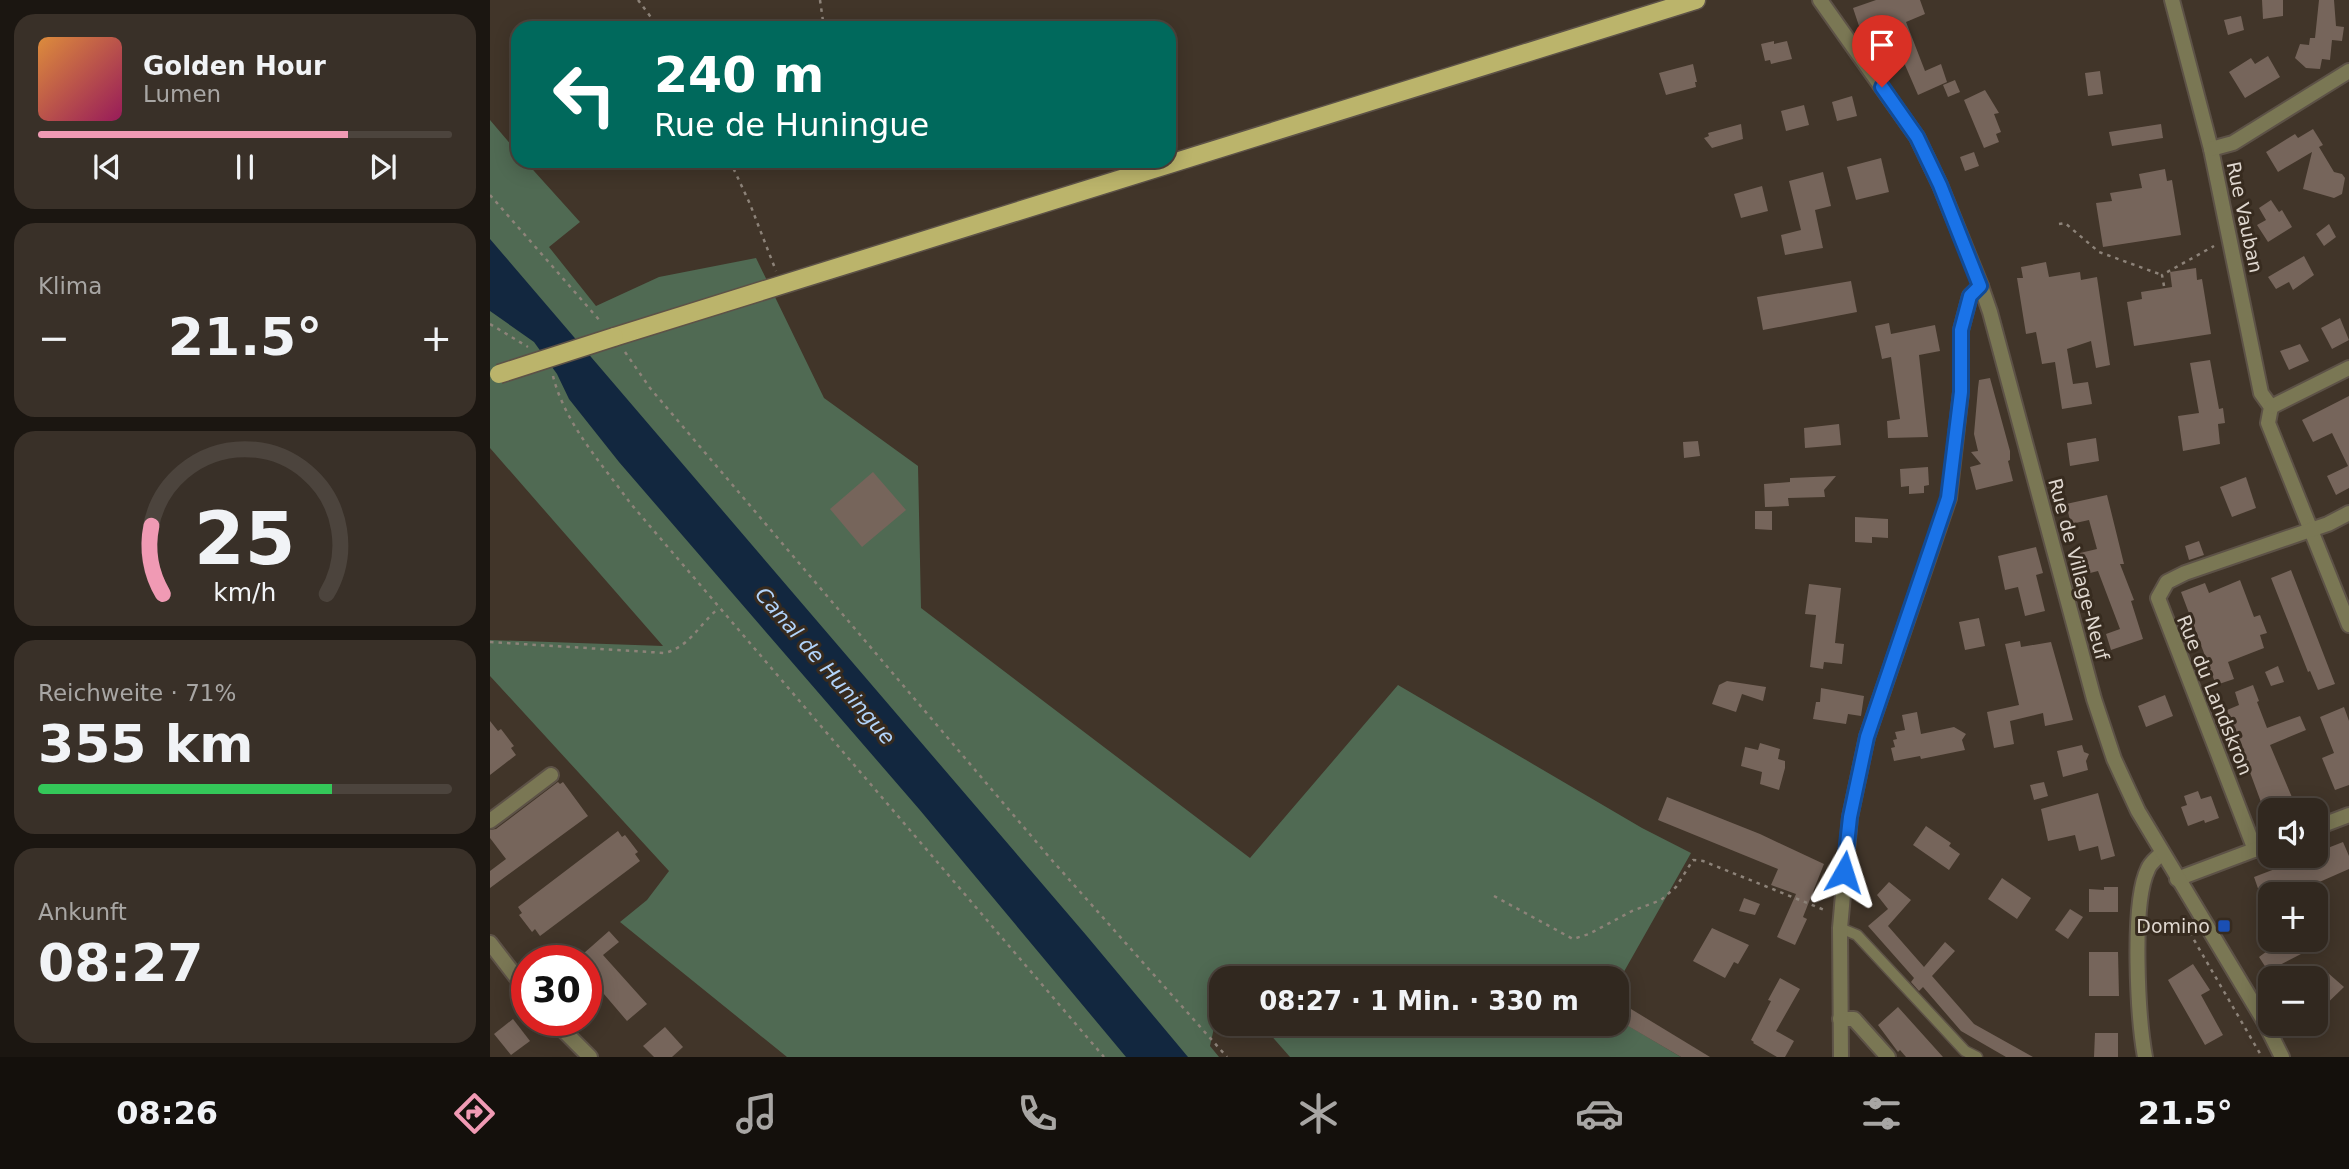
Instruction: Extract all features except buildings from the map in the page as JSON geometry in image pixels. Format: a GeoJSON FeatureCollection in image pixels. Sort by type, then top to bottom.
{"type":"FeatureCollection","features":[{"type":"Feature","properties":{"kind":"main road"},"geometry":{"type":"LineString","coordinates":[[1176,162],[1696,0]]}},
{"type":"Feature","properties":{"kind":"main road"},"geometry":{"type":"LineString","coordinates":[[494,376],[1157,168]]}},
{"type":"Feature","properties":{"kind":"street","name":"Rue de Village-Neuf"},"geometry":{"type":"LineString","coordinates":[[1820,0],[1917,137],[1940,185],[1994,326],[2094,699],[2114,759],[2138,811],[2264,1021],[2281,1057]]}},
{"type":"Feature","properties":{"kind":"street","name":"Rue Vauban"},"geometry":{"type":"LineString","coordinates":[[2172,0],[2211,149],[2262,393],[2271,407],[2268,423],[2349,625]]}},
{"type":"Feature","properties":{"kind":"street"},"geometry":{"type":"LineString","coordinates":[[2211,149],[2234,143],[2349,71]]}},
{"type":"Feature","properties":{"kind":"street"},"geometry":{"type":"LineString","coordinates":[[1841,1057],[1840,921],[1850,817],[1867,737],[1948,498],[1961,392],[1961,330],[1970,296],[1980,286]]}},
{"type":"Feature","properties":{"kind":"street"},"geometry":{"type":"LineString","coordinates":[[2271,407],[2349,368]]}},
{"type":"Feature","properties":{"kind":"street","name":"Rue du Landskron"},"geometry":{"type":"LineString","coordinates":[[2255,850],[2158,598],[2166,583],[2185,573],[2312,530],[2349,513]]}},
{"type":"Feature","properties":{"kind":"street"},"geometry":{"type":"LineString","coordinates":[[490,821],[551,775]]}},
{"type":"Feature","properties":{"kind":"street"},"geometry":{"type":"LineString","coordinates":[[2328,823],[2349,815]]}},
{"type":"Feature","properties":{"kind":"street"},"geometry":{"type":"LineString","coordinates":[[2177,879],[2258,849]]}},
{"type":"Feature","properties":{"kind":"street"},"geometry":{"type":"LineString","coordinates":[[2145,1057],[2141,1031],[2138,902],[2148,867],[2162,853]]}},
{"type":"Feature","properties":{"kind":"street"},"geometry":{"type":"LineString","coordinates":[[490,943],[511,970]]}},
{"type":"Feature","properties":{"kind":"street"},"geometry":{"type":"LineString","coordinates":[[1840,1019],[1854,1019],[1888,1057]]}},
{"type":"Feature","properties":{"kind":"street"},"geometry":{"type":"LineString","coordinates":[[569,1036],[590,1057]]}},
{"type":"Feature","properties":{"kind":"lane"},"geometry":{"type":"LineString","coordinates":[[1840,921],[1965,1051],[1977,1057]]}},
{"type":"Feature","properties":{"kind":"path"},"geometry":{"type":"LineString","coordinates":[[638,0],[654,21]]}},
{"type":"Feature","properties":{"kind":"path"},"geometry":{"type":"LineString","coordinates":[[820,0],[823,21]]}},
{"type":"Feature","properties":{"kind":"path"},"geometry":{"type":"LineString","coordinates":[[733,168],[782,285]]}},
{"type":"Feature","properties":{"kind":"path"},"geometry":{"type":"LineString","coordinates":[[490,195],[614,337],[659,399],[1050,858],[1227,1057]]}},
{"type":"Feature","properties":{"kind":"path"},"geometry":{"type":"LineString","coordinates":[[2059,224],[2065,223],[2099,252],[2162,275]]}},
{"type":"Feature","properties":{"kind":"path"},"geometry":{"type":"LineString","coordinates":[[2162,275],[2207,248],[2230,241]]}},
{"type":"Feature","properties":{"kind":"path"},"geometry":{"type":"LineString","coordinates":[[2162,275],[2164,286]]}},
{"type":"Feature","properties":{"kind":"path"},"geometry":{"type":"LineString","coordinates":[[490,324],[528,347]]}},
{"type":"Feature","properties":{"kind":"path"},"geometry":{"type":"LineString","coordinates":[[552,373],[559,399],[583,439],[631,504],[1104,1057]]}},
{"type":"Feature","properties":{"kind":"path"},"geometry":{"type":"LineString","coordinates":[[490,642],[665,653],[687,643],[706,618],[719,607]]}},
{"type":"Feature","properties":{"kind":"path"},"geometry":{"type":"LineString","coordinates":[[1494,896],[1573,939],[1661,900],[1676,887],[1693,860],[1703,860],[1814,907],[1840,921]]}},
{"type":"Feature","properties":{"kind":"path"},"geometry":{"type":"LineString","coordinates":[[2186,918],[2183,921],[2262,1057]]}},
{"type":"Feature","properties":{"kind":"green space"},"geometry":{"type":"Polygon","coordinates":[[[490,120],[511,145],[511,168],[531,168],[580,222],[549,247],[596,306],[659,277],[756,258],[824,398],[918,466],[921,608],[1250,858],[1398,685],[1642,828],[1691,853],[1627,966],[1209,966],[1209,1036],[1212,1036],[1210,1046],[1219,1057],[787,1057],[620,922],[647,900],[669,871],[490,676],[490,640],[663,646],[490,448],[490,120]]]}},
{"type":"Feature","properties":{"kind":"green space"},"geometry":{"type":"Polygon","coordinates":[[[1629,1026],[1681,1057],[1290,1057],[1272,1036],[1629,1036],[1629,1026]]]}},
{"type":"Feature","properties":{"kind":"water","name":"Canal de Huningue"},"geometry":{"type":"Polygon","coordinates":[[[490,239],[1188,1057],[1126,1057],[919,809],[619,462],[569,399],[557,374],[534,342],[490,311],[490,239]]]}},
{"type":"Feature","properties":{"kind":"place","name":"Domino"},"geometry":{"type":"Point","coordinates":[2224,926]}},
{"type":"Feature","properties":{"kind":"route"},"geometry":{"type":"LineString","coordinates":[[1844,872],[1850,817],[1867,737],[1948,498],[1956,451],[1961,392],[1961,330],[1970,296],[1980,286],[1940,185],[1917,137],[1882,87]]}}]}
